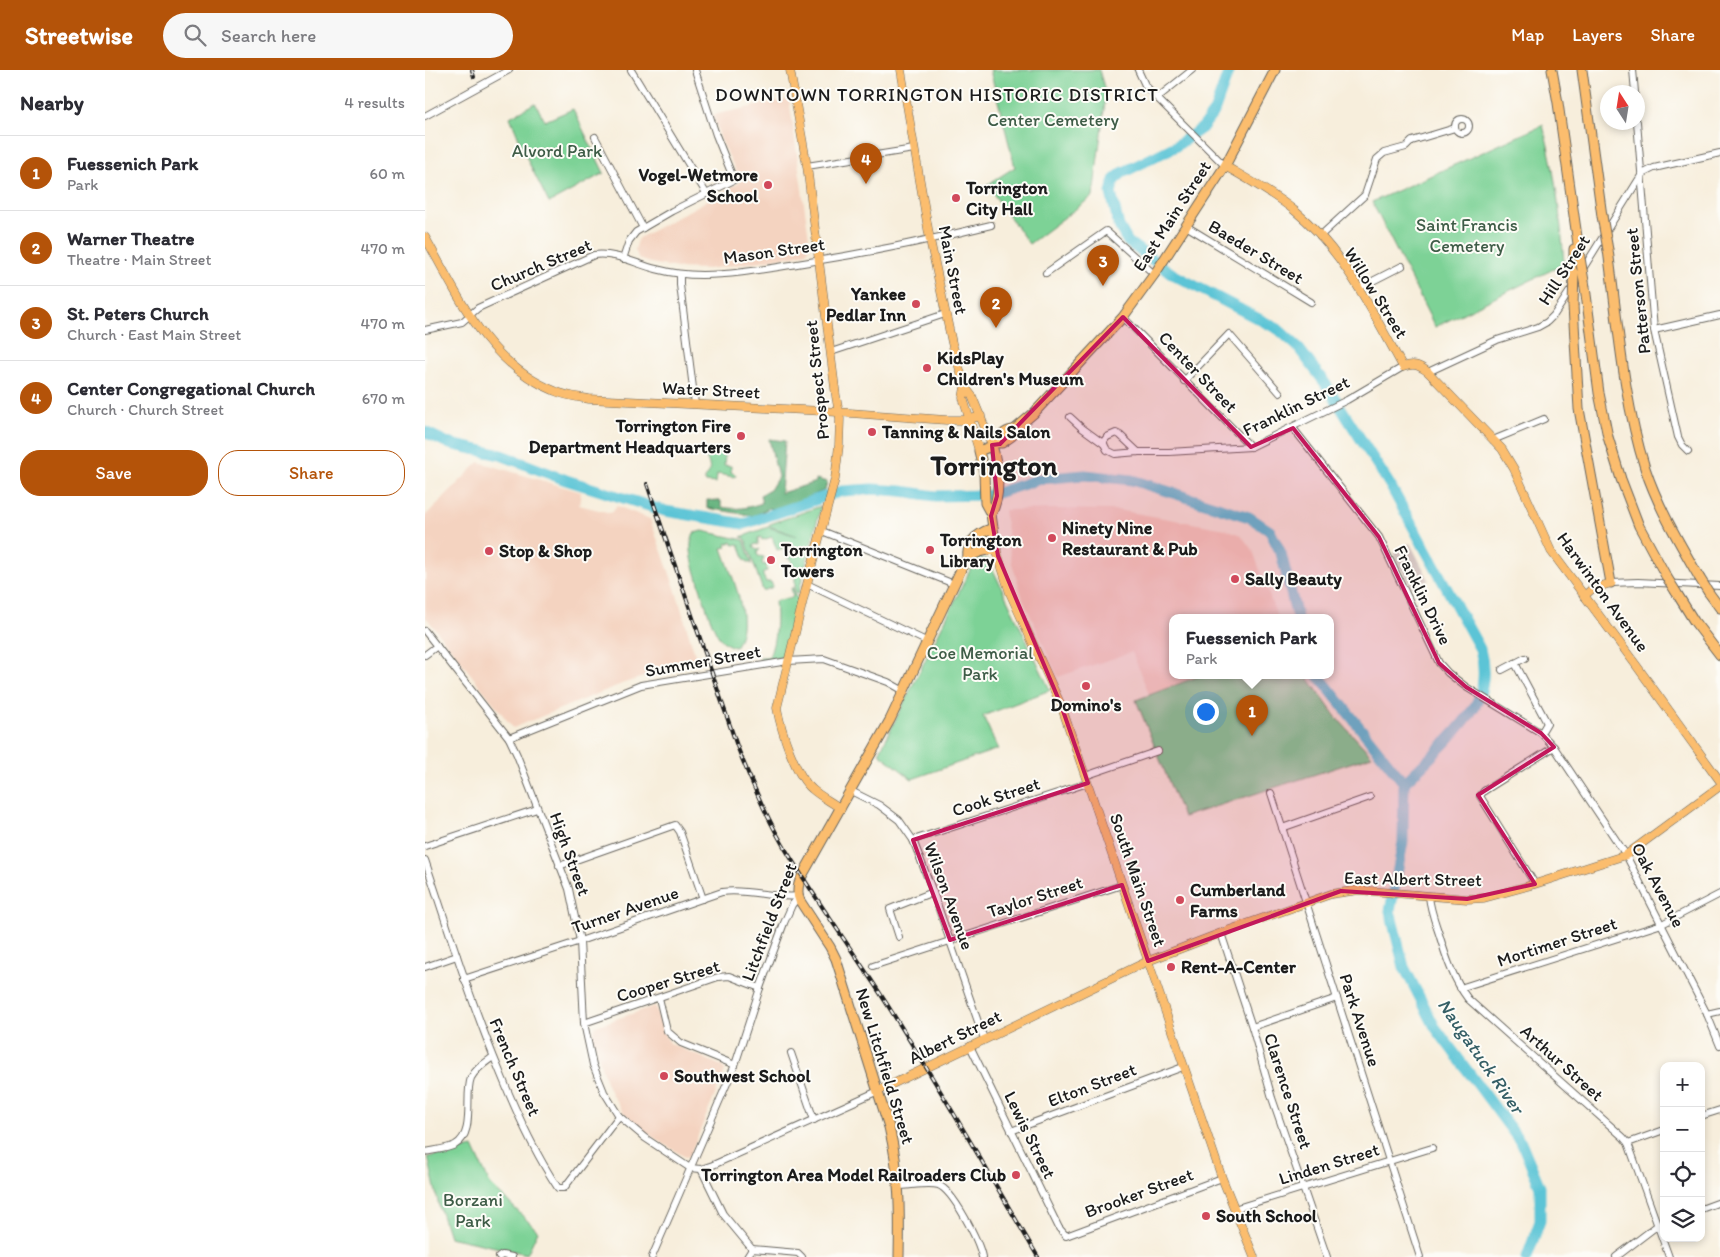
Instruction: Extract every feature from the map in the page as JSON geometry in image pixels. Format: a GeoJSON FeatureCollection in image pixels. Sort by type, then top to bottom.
{"type":"FeatureCollection","features":[{"type":"Feature","properties":{"kind":"highway","name":"East Main Street"},"geometry":{"type":"LineString","coordinates":[[979,451],[1001,444],[1013,435],[1014,430],[1036,411],[1123,317],[1155,273],[1225,166],[1275,70]]}},
{"type":"Feature","properties":{"kind":"highway"},"geometry":{"type":"LineString","coordinates":[[1547,70],[1558,103]]}},
{"type":"Feature","properties":{"kind":"highway"},"geometry":{"type":"LineString","coordinates":[[1552,70],[1599,393],[1608,437],[1621,479],[1639,526],[1666,576],[1694,621],[1720,655]]}},
{"type":"Feature","properties":{"kind":"highway"},"geometry":{"type":"LineString","coordinates":[[1582,70],[1633,424],[1646,469],[1667,521],[1699,577],[1720,608]]}},
{"type":"Feature","properties":{"kind":"highway"},"geometry":{"type":"LineString","coordinates":[[1574,221],[1573,306],[1579,409],[1611,583]]}},
{"type":"Feature","properties":{"kind":"highway","name":"Main Street"},"geometry":{"type":"LineString","coordinates":[[991,514],[997,500],[994,447]]}},
{"type":"Feature","properties":{"kind":"highway","name":"Main Street"},"geometry":{"type":"LineString","coordinates":[[979,451],[984,470],[985,489]]}},
{"type":"Feature","properties":{"kind":"highway","name":"South Main Street"},"geometry":{"type":"LineString","coordinates":[[985,489],[985,501],[991,514],[996,550]]}},
{"type":"Feature","properties":{"kind":"highway","name":"Litchfield Street"},"geometry":{"type":"LineString","coordinates":[[799,896],[798,886],[802,876],[890,720],[968,558],[967,548],[970,542],[980,533],[993,528]]}},
{"type":"Feature","properties":{"kind":"highway"},"geometry":{"type":"LineString","coordinates":[[968,558],[983,551],[996,550]]}},
{"type":"Feature","properties":{"kind":"highway","name":"New Litchfield Street"},"geometry":{"type":"LineString","coordinates":[[799,896],[836,959],[878,1091],[895,1153],[899,1186],[899,1257]]}},
{"type":"Feature","properties":{"kind":"main road","name":"Prospect Street"},"geometry":{"type":"LineString","coordinates":[[789,70],[807,166],[840,419],[835,479],[777,708],[780,723],[800,776],[811,789],[841,808]]}},
{"type":"Feature","properties":{"kind":"main road","name":"Main Street"},"geometry":{"type":"LineString","coordinates":[[901,70],[930,240],[954,353],[965,387],[971,395],[994,447]]}},
{"type":"Feature","properties":{"kind":"main road","name":"Willow Street"},"geometry":{"type":"LineString","coordinates":[[1225,166],[1270,193],[1296,212],[1320,236],[1359,288],[1403,367]]}},
{"type":"Feature","properties":{"kind":"main road","name":"Water Street"},"geometry":{"type":"LineString","coordinates":[[425,238],[470,316],[487,341],[499,354],[522,372],[555,392],[589,399],[937,419],[969,420],[981,416]]}},
{"type":"Feature","properties":{"kind":"main road"},"geometry":{"type":"LineString","coordinates":[[1403,367],[1412,364],[1419,365],[1428,372]]}},
{"type":"Feature","properties":{"kind":"main road","name":"Harwinton Avenue"},"geometry":{"type":"LineString","coordinates":[[1428,372],[1502,448],[1514,468],[1551,551],[1720,781]]}},
{"type":"Feature","properties":{"kind":"main road","name":"Main Street"},"geometry":{"type":"LineString","coordinates":[[965,387],[963,398],[979,451]]}},
{"type":"Feature","properties":{"kind":"main road","name":"South Main Street"},"geometry":{"type":"LineString","coordinates":[[996,550],[1011,593],[1061,705],[1222,1178],[1254,1257]]}},
{"type":"Feature","properties":{"kind":"main road"},"geometry":{"type":"LineString","coordinates":[[1584,596],[1592,589],[1611,583]]}},
{"type":"Feature","properties":{"kind":"main road","name":"East Albert Street"},"geometry":{"type":"LineString","coordinates":[[1148,961],[1221,932],[1336,892],[1359,890],[1467,899],[1484,898],[1535,884],[1626,855],[1720,786]]}},
{"type":"Feature","properties":{"kind":"main road","name":"Albert Street"},"geometry":{"type":"LineString","coordinates":[[878,1091],[1148,961]]}},
{"type":"Feature","properties":{"kind":"street"},"geometry":{"type":"LineString","coordinates":[[425,116],[509,70]]}},
{"type":"Feature","properties":{"kind":"street"},"geometry":{"type":"LineString","coordinates":[[631,70],[706,193]]}},
{"type":"Feature","properties":{"kind":"street"},"geometry":{"type":"LineString","coordinates":[[623,259],[632,236],[643,228],[706,193],[734,180],[716,135],[695,70]]}},
{"type":"Feature","properties":{"kind":"street"},"geometry":{"type":"LineString","coordinates":[[1138,70],[1145,85],[1225,166]]}},
{"type":"Feature","properties":{"kind":"street"},"geometry":{"type":"LineString","coordinates":[[1157,98],[1192,70]]}},
{"type":"Feature","properties":{"kind":"street"},"geometry":{"type":"LineString","coordinates":[[1633,70],[1634,85]]}},
{"type":"Feature","properties":{"kind":"street"},"geometry":{"type":"LineString","coordinates":[[1320,236],[1365,195],[1377,159],[1384,153],[1406,147],[1412,141],[1455,128]]}},
{"type":"Feature","properties":{"kind":"street","name":"Patterson Street"},"geometry":{"type":"LineString","coordinates":[[1638,130],[1654,330],[1678,436],[1682,445],[1688,451]]}},
{"type":"Feature","properties":{"kind":"street"},"geometry":{"type":"LineString","coordinates":[[595,137],[643,228]]}},
{"type":"Feature","properties":{"kind":"street"},"geometry":{"type":"LineString","coordinates":[[807,166],[914,150]]}},
{"type":"Feature","properties":{"kind":"street"},"geometry":{"type":"LineString","coordinates":[[1642,174],[1654,168],[1720,153]]}},
{"type":"Feature","properties":{"kind":"street","name":"Hill Street"},"geometry":{"type":"LineString","coordinates":[[1428,372],[1489,344],[1539,327],[1547,322],[1563,302],[1642,174]]}},
{"type":"Feature","properties":{"kind":"street","name":"Mason Street"},"geometry":{"type":"LineString","coordinates":[[623,259],[680,274],[728,274],[930,240],[991,225]]}},
{"type":"Feature","properties":{"kind":"street","name":"Baeder Street"},"geometry":{"type":"LineString","coordinates":[[1186,226],[1311,302]]}},
{"type":"Feature","properties":{"kind":"street"},"geometry":{"type":"LineString","coordinates":[[1046,273],[1106,231],[1155,273]]}},
{"type":"Feature","properties":{"kind":"street","name":"Church Street"},"geometry":{"type":"LineString","coordinates":[[425,330],[462,322],[478,308],[594,255],[607,254],[623,259]]}},
{"type":"Feature","properties":{"kind":"street"},"geometry":{"type":"LineString","coordinates":[[1359,288],[1403,266]]}},
{"type":"Feature","properties":{"kind":"street"},"geometry":{"type":"LineString","coordinates":[[680,274],[695,404]]}},
{"type":"Feature","properties":{"kind":"street"},"geometry":{"type":"LineString","coordinates":[[831,352],[945,314]]}},
{"type":"Feature","properties":{"kind":"street"},"geometry":{"type":"LineString","coordinates":[[1654,330],[1720,315]]}},
{"type":"Feature","properties":{"kind":"street","name":"Center Street"},"geometry":{"type":"LineString","coordinates":[[1123,317],[1251,447]]}},
{"type":"Feature","properties":{"kind":"street"},"geometry":{"type":"LineString","coordinates":[[1184,381],[1229,334],[1280,392]]}},
{"type":"Feature","properties":{"kind":"street","name":"Franklin Street"},"geometry":{"type":"LineString","coordinates":[[1104,444],[1111,453],[1251,447],[1347,400],[1403,367]]}},
{"type":"Feature","properties":{"kind":"street"},"geometry":{"type":"LineString","coordinates":[[1071,417],[1082,428],[1104,444],[1107,436],[1120,435],[1138,452]]}},
{"type":"Feature","properties":{"kind":"street"},"geometry":{"type":"LineString","coordinates":[[1493,440],[1544,419]]}},
{"type":"Feature","properties":{"kind":"street","name":"Franklin Drive"},"geometry":{"type":"LineString","coordinates":[[1293,428],[1379,537],[1439,663],[1466,687],[1541,733],[1554,747]]}},
{"type":"Feature","properties":{"kind":"street"},"geometry":{"type":"LineString","coordinates":[[821,531],[954,584]]}},
{"type":"Feature","properties":{"kind":"street"},"geometry":{"type":"LineString","coordinates":[[1611,583],[1638,582],[1720,586]]}},
{"type":"Feature","properties":{"kind":"street"},"geometry":{"type":"LineString","coordinates":[[807,584],[928,642]]}},
{"type":"Feature","properties":{"kind":"street","name":"High Street"},"geometry":{"type":"LineString","coordinates":[[425,631],[509,738],[569,889],[580,941],[584,1023],[593,1064],[604,1092],[619,1116],[645,1138],[690,1168]]}},
{"type":"Feature","properties":{"kind":"street"},"geometry":{"type":"LineString","coordinates":[[425,655],[437,646]]}},
{"type":"Feature","properties":{"kind":"street"},"geometry":{"type":"LineString","coordinates":[[1501,670],[1525,658]]}},
{"type":"Feature","properties":{"kind":"street","name":"Summer Street"},"geometry":{"type":"LineString","coordinates":[[509,738],[641,685],[788,662],[824,659],[888,682],[904,691]]}},
{"type":"Feature","properties":{"kind":"street"},"geometry":{"type":"LineString","coordinates":[[1515,663],[1547,722],[1541,733]]}},
{"type":"Feature","properties":{"kind":"street"},"geometry":{"type":"LineString","coordinates":[[1535,884],[1480,796],[1484,791],[1554,747]]}},
{"type":"Feature","properties":{"kind":"street","name":"Oak Avenue"},"geometry":{"type":"LineString","coordinates":[[1554,747],[1626,855],[1707,1014],[1720,1046]]}},
{"type":"Feature","properties":{"kind":"street","name":"Cook Street"},"geometry":{"type":"LineString","coordinates":[[913,840],[1087,780],[1158,751]]}},
{"type":"Feature","properties":{"kind":"street","name":"Wilson Avenue"},"geometry":{"type":"LineString","coordinates":[[851,792],[879,806],[899,820],[913,840],[984,1039]]}},
{"type":"Feature","properties":{"kind":"street","name":"Park Avenue"},"geometry":{"type":"LineString","coordinates":[[1271,793],[1420,1257]]}},
{"type":"Feature","properties":{"kind":"street"},"geometry":{"type":"LineString","coordinates":[[1282,828],[1370,797]]}},
{"type":"Feature","properties":{"kind":"street"},"geometry":{"type":"LineString","coordinates":[[425,846],[537,809]]}},
{"type":"Feature","properties":{"kind":"street"},"geometry":{"type":"LineString","coordinates":[[559,866],[675,825],[703,899]]}},
{"type":"Feature","properties":{"kind":"street","name":"French Street"},"geometry":{"type":"LineString","coordinates":[[425,860],[464,979],[493,1057],[519,1118],[558,1188],[564,1188],[619,1116]]}},
{"type":"Feature","properties":{"kind":"street","name":"Taylor Street"},"geometry":{"type":"LineString","coordinates":[[873,966],[1122,885]]}},
{"type":"Feature","properties":{"kind":"street","name":"Turner Avenue"},"geometry":{"type":"LineString","coordinates":[[464,979],[722,892],[736,890],[782,896],[799,896]]}},
{"type":"Feature","properties":{"kind":"street"},"geometry":{"type":"LineString","coordinates":[[899,937],[890,909],[933,892]]}},
{"type":"Feature","properties":{"kind":"street","name":"Mortimer Street"},"geometry":{"type":"LineString","coordinates":[[1460,988],[1662,924],[1720,894]]}},
{"type":"Feature","properties":{"kind":"street","name":"Litchfield Street"},"geometry":{"type":"LineString","coordinates":[[652,1257],[735,1065],[760,988],[789,912],[799,896]]}},
{"type":"Feature","properties":{"kind":"street","name":"Arthur Street"},"geometry":{"type":"LineString","coordinates":[[1429,896],[1432,914],[1448,961],[1467,999],[1628,1143]]}},
{"type":"Feature","properties":{"kind":"street","name":"Clarence Street"},"geometry":{"type":"LineString","coordinates":[[1221,932],[1252,1027],[1272,1098],[1327,1257]]}},
{"type":"Feature","properties":{"kind":"street"},"geometry":{"type":"LineString","coordinates":[[425,967],[457,956]]}},
{"type":"Feature","properties":{"kind":"street","name":"Cooper Street"},"geometry":{"type":"LineString","coordinates":[[584,1023],[718,978],[729,976],[760,988]]}},
{"type":"Feature","properties":{"kind":"street"},"geometry":{"type":"LineString","coordinates":[[659,998],[667,1031],[681,1043],[735,1065]]}},
{"type":"Feature","properties":{"kind":"street"},"geometry":{"type":"LineString","coordinates":[[1252,1027],[1337,998]]}},
{"type":"Feature","properties":{"kind":"street"},"geometry":{"type":"LineString","coordinates":[[1707,1014],[1720,1011]]}},
{"type":"Feature","properties":{"kind":"street","name":"Lewis Street"},"geometry":{"type":"LineString","coordinates":[[970,1046],[1059,1228],[1066,1236]]}},
{"type":"Feature","properties":{"kind":"street"},"geometry":{"type":"LineString","coordinates":[[791,1053],[815,1120]]}},
{"type":"Feature","properties":{"kind":"street"},"geometry":{"type":"LineString","coordinates":[[425,1152],[456,1144],[462,1138],[467,1127],[471,1080],[478,1068],[493,1057]]}},
{"type":"Feature","properties":{"kind":"street","name":"Elton Street"},"geometry":{"type":"LineString","coordinates":[[1011,1131],[1183,1066]]}},
{"type":"Feature","properties":{"kind":"street","name":"Albert Street"},"geometry":{"type":"LineString","coordinates":[[690,1168],[701,1169],[713,1165],[878,1091]]}},
{"type":"Feature","properties":{"kind":"street"},"geometry":{"type":"LineString","coordinates":[[1705,1115],[1720,1110]]}},
{"type":"Feature","properties":{"kind":"street"},"geometry":{"type":"LineString","coordinates":[[1660,1131],[1628,1143],[1632,1158],[1660,1222]]}},
{"type":"Feature","properties":{"kind":"street","name":"Linden Street"},"geometry":{"type":"LineString","coordinates":[[1234,1209],[1432,1148]]}},
{"type":"Feature","properties":{"kind":"street"},"geometry":{"type":"LineString","coordinates":[[701,1169],[723,1214],[752,1248],[798,1253],[802,1257]]}},
{"type":"Feature","properties":{"kind":"street","name":"Brooker Street"},"geometry":{"type":"LineString","coordinates":[[1066,1236],[1222,1178]]}},
{"type":"Feature","properties":{"kind":"street"},"geometry":{"type":"LineString","coordinates":[[899,1186],[936,1184],[950,1193],[978,1243],[982,1257]]}},
{"type":"Feature","properties":{"kind":"street"},"geometry":{"type":"LineString","coordinates":[[1705,1208],[1720,1202]]}},
{"type":"Feature","properties":{"kind":"street"},"geometry":{"type":"LineString","coordinates":[[1616,1257],[1660,1225]]}},
{"type":"Feature","properties":{"kind":"street"},"geometry":{"type":"LineString","coordinates":[[1665,1242],[1669,1257]]}},
{"type":"Feature","properties":{"kind":"street"},"geometry":{"type":"LineString","coordinates":[[747,1257],[752,1248]]}},
{"type":"Feature","properties":{"kind":"street"},"geometry":{"type":"LineString","coordinates":[[499,1257],[502,1255],[512,1257]]}},
{"type":"Feature","properties":{"kind":"highlighted area"},"geometry":{"type":"Polygon","coordinates":[[[1123,317],[1251,447],[1293,428],[1379,537],[1439,663],[1466,687],[1541,733],[1554,747],[1478,795],[1535,884],[1467,899],[1341,891],[1148,961],[1122,885],[950,940],[913,840],[1088,783],[1061,705],[998,556],[991,516],[997,496],[992,445],[1000,444],[1123,317]]]}},
{"type":"Feature","properties":{"kind":"shaded area","name":"Vogel-Wetmore School"},"geometry":{"type":"Polygon","coordinates":[[[789,99],[810,245],[807,252],[794,256],[708,269],[677,268],[639,259],[635,250],[641,237],[739,183],[713,115],[789,99]]]}},
{"type":"Feature","properties":{"kind":"shaded area"},"geometry":{"type":"Polygon","coordinates":[[[479,462],[581,492],[579,505],[611,513],[617,506],[650,519],[675,588],[697,661],[624,683],[513,728],[425,616],[425,516],[479,462]]]}},
{"type":"Feature","properties":{"kind":"shaded area"},"geometry":{"type":"Polygon","coordinates":[[[1004,510],[1118,510],[1226,529],[1241,535],[1253,551],[1276,614],[1169,614],[1169,679],[1189,679],[1149,694],[1132,652],[1058,677],[1023,599],[1011,560],[1004,510]]]}},
{"type":"Feature","properties":{"kind":"shaded area"},"geometry":{"type":"Polygon","coordinates":[[[1410,543],[1429,580],[1412,588],[1393,553],[1410,543]]]}},
{"type":"Feature","properties":{"kind":"shaded area","name":"Southwest School"},"geometry":{"type":"Polygon","coordinates":[[[655,1006],[665,1036],[671,1044],[722,1066],[725,1071],[691,1152],[685,1157],[645,1132],[623,1112],[606,1082],[592,1036],[596,1026],[655,1006]]]}},
{"type":"Feature","properties":{"kind":"green space","name":"Center Cemetery"},"geometry":{"type":"Polygon","coordinates":[[[990,70],[1099,70],[1106,94],[1093,196],[1029,244],[987,185],[1015,167],[990,70]]]}},
{"type":"Feature","properties":{"kind":"green space","name":"Alvord Park"},"geometry":{"type":"Polygon","coordinates":[[[535,103],[545,121],[573,109],[604,173],[549,203],[528,161],[510,117],[535,103]]]}},
{"type":"Feature","properties":{"kind":"green space","name":"Saint Francis Cemetery"},"geometry":{"type":"Polygon","coordinates":[[[1543,125],[1557,194],[1564,264],[1435,327],[1372,202],[1543,125]]]}},
{"type":"Feature","properties":{"kind":"green space"},"geometry":{"type":"Polygon","coordinates":[[[769,439],[785,441],[781,493],[816,482],[816,479],[827,482],[825,490],[780,510],[769,508],[754,516],[707,508],[707,500],[721,501],[721,507],[732,508],[762,503],[760,495],[770,490],[778,477],[769,439]]]}},
{"type":"Feature","properties":{"kind":"green space"},"geometry":{"type":"Polygon","coordinates":[[[712,450],[722,451],[722,455],[725,456],[724,465],[731,466],[731,472],[736,475],[735,477],[717,474],[716,483],[705,482],[709,472],[709,465],[705,452],[712,453],[712,450]]]}},
{"type":"Feature","properties":{"kind":"green space"},"geometry":{"type":"Polygon","coordinates":[[[821,506],[798,595],[795,591],[795,575],[791,558],[788,559],[784,548],[777,550],[772,537],[762,540],[761,537],[758,538],[758,545],[755,544],[753,547],[757,550],[760,549],[757,553],[758,556],[764,557],[762,562],[763,565],[766,564],[767,571],[763,572],[763,576],[766,582],[771,582],[773,587],[763,591],[745,538],[741,537],[768,527],[797,536],[769,526],[770,524],[821,506]]]}},
{"type":"Feature","properties":{"kind":"green space"},"geometry":{"type":"Polygon","coordinates":[[[703,531],[744,540],[752,564],[745,560],[739,544],[734,545],[732,542],[726,544],[727,547],[722,548],[742,611],[740,636],[735,647],[722,641],[715,630],[693,563],[691,540],[694,533],[703,531]]]}},
{"type":"Feature","properties":{"kind":"green space","name":"Coe Memorial Park"},"geometry":{"type":"Polygon","coordinates":[[[978,558],[988,559],[1050,690],[983,716],[998,749],[912,779],[879,753],[974,562],[978,558]]]}},
{"type":"Feature","properties":{"kind":"green space"},"geometry":{"type":"Polygon","coordinates":[[[791,588],[793,588],[795,596],[798,598],[783,657],[760,661],[760,657],[769,657],[775,637],[775,601],[793,597],[791,588]]]}},
{"type":"Feature","properties":{"kind":"green space"},"geometry":{"type":"Polygon","coordinates":[[[1191,679],[1309,679],[1336,717],[1372,756],[1183,817],[1136,700],[1191,679]]]}},
{"type":"Feature","properties":{"kind":"green space","name":"Borzani Park"},"geometry":{"type":"Polygon","coordinates":[[[473,1147],[490,1184],[538,1231],[527,1254],[449,1237],[439,1206],[428,1157],[473,1147]]]}},
{"type":"Feature","properties":{"kind":"waterway"},"geometry":{"type":"LineString","coordinates":[[1229,70],[1214,112],[1202,128],[1176,146],[1122,173],[1114,180],[1111,193],[1119,226],[1128,242],[1174,275],[1278,329],[1297,346],[1325,383],[1390,485],[1480,649],[1483,663],[1483,678],[1481,692],[1475,706],[1452,736],[1404,783]]}},
{"type":"Feature","properties":{"kind":"waterway"},"geometry":{"type":"LineString","coordinates":[[425,432],[450,444],[501,455],[566,480],[665,511],[744,524],[842,491],[872,489],[935,496],[991,495],[1040,479],[1085,475],[1132,480],[1249,517],[1270,531],[1281,553],[1296,614]]}},
{"type":"Feature","properties":{"kind":"waterway"},"geometry":{"type":"LineString","coordinates":[[1321,679],[1404,783]]}},
{"type":"Feature","properties":{"kind":"waterway","name":"Naugatuck River"},"geometry":{"type":"LineString","coordinates":[[1404,783],[1403,842],[1390,911],[1404,967],[1435,1027],[1522,1144],[1540,1187],[1540,1221],[1527,1257]]}},
{"type":"Feature","properties":{"kind":"railway"},"geometry":{"type":"LineString","coordinates":[[472,70],[474,77]]}},
{"type":"Feature","properties":{"kind":"railway"},"geometry":{"type":"LineString","coordinates":[[647,484],[737,746],[770,821],[805,880],[917,1051],[1038,1257]]}},
{"type":"Feature","properties":{"kind":"place","name":"Center Congregational Church"},"geometry":{"type":"Point","coordinates":[866,184]}},
{"type":"Feature","properties":{"kind":"place","name":"Vogel-Wetmore School"},"geometry":{"type":"Point","coordinates":[768,185]}},
{"type":"Feature","properties":{"kind":"place","name":"Torrington City Hall"},"geometry":{"type":"Point","coordinates":[956,198]}},
{"type":"Feature","properties":{"kind":"place","name":"St. Peters Church"},"geometry":{"type":"Point","coordinates":[1103,286]}},
{"type":"Feature","properties":{"kind":"place","name":"Yankee Pedlar Inn"},"geometry":{"type":"Point","coordinates":[916,304]}},
{"type":"Feature","properties":{"kind":"place","name":"Warner Theatre"},"geometry":{"type":"Point","coordinates":[996,328]}},
{"type":"Feature","properties":{"kind":"place","name":"KidsPlay Children's Museum"},"geometry":{"type":"Point","coordinates":[927,368]}},
{"type":"Feature","properties":{"kind":"place","name":"Tanning & Nails Salon"},"geometry":{"type":"Point","coordinates":[872,432]}},
{"type":"Feature","properties":{"kind":"place","name":"Torrington Fire Department Headquarters"},"geometry":{"type":"Point","coordinates":[741,436]}},
{"type":"Feature","properties":{"kind":"place","name":"Ninety Nine Restaurant & Pub"},"geometry":{"type":"Point","coordinates":[1052,538]}},
{"type":"Feature","properties":{"kind":"place","name":"Torrington Library"},"geometry":{"type":"Point","coordinates":[930,550]}},
{"type":"Feature","properties":{"kind":"place","name":"Stop & Shop"},"geometry":{"type":"Point","coordinates":[489,551]}},
{"type":"Feature","properties":{"kind":"place","name":"Torrington Towers"},"geometry":{"type":"Point","coordinates":[771,560]}},
{"type":"Feature","properties":{"kind":"place","name":"Sally Beauty"},"geometry":{"type":"Point","coordinates":[1235,579]}},
{"type":"Feature","properties":{"kind":"place","name":"Domino's"},"geometry":{"type":"Point","coordinates":[1086,686]}},
{"type":"Feature","properties":{"kind":"place","name":"Fuessenich Park"},"geometry":{"type":"Point","coordinates":[1252,736]}},
{"type":"Feature","properties":{"kind":"place","name":"Cumberland Farms"},"geometry":{"type":"Point","coordinates":[1180,900]}},
{"type":"Feature","properties":{"kind":"place","name":"Rent-A-Center"},"geometry":{"type":"Point","coordinates":[1171,967]}},
{"type":"Feature","properties":{"kind":"place","name":"Southwest School"},"geometry":{"type":"Point","coordinates":[664,1076]}},
{"type":"Feature","properties":{"kind":"place","name":"Torrington Area Model Railroaders Club"},"geometry":{"type":"Point","coordinates":[1016,1175]}},
{"type":"Feature","properties":{"kind":"place","name":"South School"},"geometry":{"type":"Point","coordinates":[1206,1216]}},
{"type":"Feature","properties":{"kind":"district","name":"DOWNTOWN TORRINGTON HISTORIC DISTRICT"},"geometry":{"type":"Point","coordinates":[937,94]}},
{"type":"Feature","properties":{"kind":"district","name":"Torrington"},"geometry":{"type":"Point","coordinates":[994,465]}}]}
